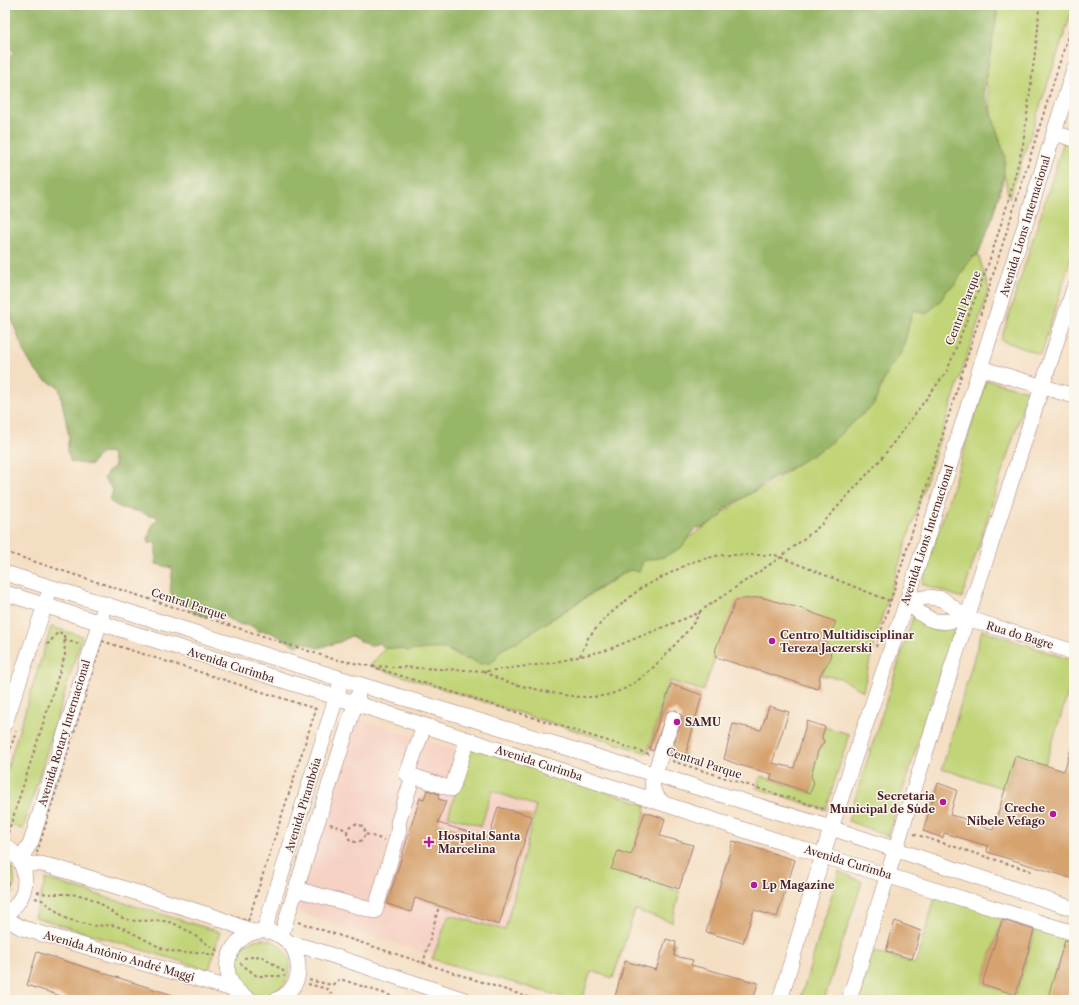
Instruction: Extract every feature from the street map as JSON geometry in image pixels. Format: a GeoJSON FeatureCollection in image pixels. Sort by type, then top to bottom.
{"type":"FeatureCollection","features":[{"type":"Feature","properties":{"kind":"street","name":"Avenida Lions Internacional"},"geometry":{"type":"LineString","coordinates":[[780,1000],[824,856],[831,828],[907,601],[1074,69]]}},
{"type":"Feature","properties":{"kind":"street"},"geometry":{"type":"LineString","coordinates":[[1054,133],[1074,139]]}},
{"type":"Feature","properties":{"kind":"street"},"geometry":{"type":"LineString","coordinates":[[849,1000],[889,875],[895,848],[966,618],[1074,288]]}},
{"type":"Feature","properties":{"kind":"street"},"geometry":{"type":"LineString","coordinates":[[980,368],[1074,396]]}},
{"type":"Feature","properties":{"kind":"street","name":"Avenida Curimba"},"geometry":{"type":"LineString","coordinates":[[5,573],[341,679],[895,848],[1074,909]]}},
{"type":"Feature","properties":{"kind":"street"},"geometry":{"type":"LineString","coordinates":[[11,726],[51,588]]}},
{"type":"Feature","properties":{"kind":"street","name":"Avenida Curimba"},"geometry":{"type":"LineString","coordinates":[[5,593],[424,726],[824,856],[1074,933]]}},
{"type":"Feature","properties":{"kind":"street","name":"Rua do Bagre"},"geometry":{"type":"LineString","coordinates":[[907,601],[935,597],[946,602],[966,618],[1074,652]]}},
{"type":"Feature","properties":{"kind":"street"},"geometry":{"type":"LineString","coordinates":[[907,601],[925,618],[931,621],[946,623],[966,618]]}},
{"type":"Feature","properties":{"kind":"street","name":"Avenida Rotary Internacional"},"geometry":{"type":"LineString","coordinates":[[21,861],[30,842],[106,605]]}},
{"type":"Feature","properties":{"kind":"street","name":"Avenida Pirambóia"},"geometry":{"type":"LineString","coordinates":[[255,928],[336,698],[341,679]]}},
{"type":"Feature","properties":{"kind":"street","name":"Avenida Pirambóia"},"geometry":{"type":"LineString","coordinates":[[285,940],[361,685]]}},
{"type":"Feature","properties":{"kind":"street"},"geometry":{"type":"LineString","coordinates":[[664,804],[654,794],[652,782],[655,774],[657,756],[670,717]]}},
{"type":"Feature","properties":{"kind":"street"},"geometry":{"type":"LineString","coordinates":[[424,726],[407,774],[452,789],[467,740]]}},
{"type":"Feature","properties":{"kind":"street"},"geometry":{"type":"LineString","coordinates":[[626,766],[643,766],[657,756]]}},
{"type":"Feature","properties":{"kind":"street"},"geometry":{"type":"LineString","coordinates":[[303,891],[375,911],[399,830],[398,823],[413,776]]}},
{"type":"Feature","properties":{"kind":"street"},"geometry":{"type":"LineString","coordinates":[[5,846],[12,850],[21,861],[25,872],[24,891],[18,902],[5,914]]}},
{"type":"Feature","properties":{"kind":"street"},"geometry":{"type":"LineString","coordinates":[[21,861],[54,867],[216,918],[255,928],[285,940],[465,1000]]}},
{"type":"Feature","properties":{"kind":"street","name":"Avenida Antônio André Maggi"},"geometry":{"type":"LineString","coordinates":[[5,918],[22,928],[243,997]]}},
{"type":"Feature","properties":{"kind":"street"},"geometry":{"type":"LineString","coordinates":[[228,958],[238,942],[255,928]]}},
{"type":"Feature","properties":{"kind":"street"},"geometry":{"type":"LineString","coordinates":[[276,1000],[286,994],[297,979],[299,965],[296,954],[285,940]]}},
{"type":"Feature","properties":{"kind":"street","name":"Avenida Antônio André Maggi"},"geometry":{"type":"LineString","coordinates":[[228,958],[227,971],[230,981],[243,997]]}},
{"type":"Feature","properties":{"kind":"path","name":"Central Parque"},"geometry":{"type":"LineString","coordinates":[[370,666],[483,670],[552,662],[607,650],[700,612],[781,557],[821,525],[848,498],[882,458],[947,371],[988,265],[1009,199],[1023,145],[1037,36],[1039,5]]}},
{"type":"Feature","properties":{"kind":"path","name":"Central Parque"},"geometry":{"type":"LineString","coordinates":[[874,654],[1074,17]]}},
{"type":"Feature","properties":{"kind":"path","name":"Central Parque"},"geometry":{"type":"LineString","coordinates":[[5,552],[333,659],[370,666],[826,810]]}},
{"type":"Feature","properties":{"kind":"path"},"geometry":{"type":"LineString","coordinates":[[580,656],[588,638],[611,613],[641,588],[692,562],[720,555],[775,555],[890,602]]}},
{"type":"Feature","properties":{"kind":"path"},"geometry":{"type":"LineString","coordinates":[[483,670],[494,678],[566,696],[591,697],[609,695],[628,687],[654,668],[688,632],[700,612]]}},
{"type":"Feature","properties":{"kind":"path"},"geometry":{"type":"LineString","coordinates":[[5,838],[10,828],[65,655],[64,634],[58,632],[50,644],[42,646]]}},
{"type":"Feature","properties":{"kind":"path"},"geometry":{"type":"LineString","coordinates":[[102,641],[316,709],[255,928],[36,856],[102,641]]}},
{"type":"Feature","properties":{"kind":"path"},"geometry":{"type":"LineString","coordinates":[[5,766],[11,726]]}},
{"type":"Feature","properties":{"kind":"path"},"geometry":{"type":"LineString","coordinates":[[327,823],[347,830]]}},
{"type":"Feature","properties":{"kind":"path"},"geometry":{"type":"LineString","coordinates":[[347,830],[351,825],[357,824],[364,828],[366,834]]}},
{"type":"Feature","properties":{"kind":"path"},"geometry":{"type":"LineString","coordinates":[[347,830],[349,839],[354,842],[360,841],[366,834]]}},
{"type":"Feature","properties":{"kind":"path"},"geometry":{"type":"LineString","coordinates":[[910,833],[1031,871]]}},
{"type":"Feature","properties":{"kind":"path"},"geometry":{"type":"LineString","coordinates":[[366,834],[387,841]]}},
{"type":"Feature","properties":{"kind":"path"},"geometry":{"type":"LineString","coordinates":[[5,870],[8,884],[42,900],[59,914],[73,921],[93,926],[112,925],[124,928],[133,931],[152,945],[169,951],[181,953],[210,953],[228,958],[243,964],[257,976],[262,977],[278,974],[327,989],[337,1000]]}},
{"type":"Feature","properties":{"kind":"path"},"geometry":{"type":"LineString","coordinates":[[5,890],[6,888],[49,894],[67,893],[93,899],[123,918],[138,922],[167,922],[189,930],[208,946],[228,958],[246,959],[260,956],[265,958],[277,968],[297,979],[332,985],[340,979],[389,995],[394,1000]]}},
{"type":"Feature","properties":{"kind":"path"},"geometry":{"type":"LineString","coordinates":[[423,964],[439,906]]}},
{"type":"Feature","properties":{"kind":"path"},"geometry":{"type":"LineString","coordinates":[[294,921],[537,1000]]}},
{"type":"Feature","properties":{"kind":"shaded area"},"geometry":{"type":"Polygon","coordinates":[[[350,717],[563,782],[501,977],[296,912],[350,717]]]}},
{"type":"Feature","properties":{"kind":"green space"},"geometry":{"type":"Polygon","coordinates":[[[5,5],[995,5],[997,14],[984,90],[1005,156],[1003,180],[991,222],[978,254],[971,258],[955,285],[948,289],[940,301],[926,314],[913,310],[902,352],[888,370],[874,404],[827,446],[724,509],[722,516],[704,527],[695,529],[681,548],[663,557],[643,561],[639,572],[630,570],[621,574],[518,641],[501,650],[496,659],[490,663],[480,664],[446,649],[438,648],[408,651],[385,648],[379,643],[370,646],[351,636],[340,642],[318,648],[303,642],[297,646],[270,632],[257,631],[252,626],[237,624],[226,617],[225,614],[214,613],[207,617],[193,613],[187,603],[179,602],[174,599],[170,590],[172,568],[156,564],[156,545],[154,542],[149,544],[148,538],[153,523],[156,522],[158,518],[154,515],[149,516],[144,513],[124,509],[110,501],[113,490],[104,478],[108,471],[115,466],[112,453],[104,453],[99,455],[91,465],[71,462],[67,451],[69,436],[59,387],[42,378],[28,360],[5,303],[5,60],[14,53],[5,41],[5,5]]]}},
{"type":"Feature","properties":{"kind":"green space"},"geometry":{"type":"Polygon","coordinates":[[[971,5],[1074,5],[1009,199],[971,5]]]}},
{"type":"Feature","properties":{"kind":"green space"},"geometry":{"type":"Polygon","coordinates":[[[1064,141],[1074,144],[1074,248],[1041,355],[1001,340],[1064,141]]]}},
{"type":"Feature","properties":{"kind":"green space"},"geometry":{"type":"Polygon","coordinates":[[[978,254],[989,289],[875,638],[863,691],[840,678],[820,675],[831,658],[826,639],[828,631],[835,622],[760,597],[736,601],[703,691],[670,681],[647,753],[370,666],[385,648],[446,649],[464,659],[490,663],[499,650],[518,641],[643,561],[688,539],[747,495],[774,482],[838,436],[913,310],[978,254]]]}},
{"type":"Feature","properties":{"kind":"green space"},"geometry":{"type":"Polygon","coordinates":[[[986,380],[1028,391],[962,598],[922,584],[986,380]]]}},
{"type":"Feature","properties":{"kind":"green space"},"geometry":{"type":"Polygon","coordinates":[[[913,617],[955,628],[888,836],[848,821],[913,617]]]}},
{"type":"Feature","properties":{"kind":"green space"},"geometry":{"type":"Polygon","coordinates":[[[51,627],[82,636],[23,829],[5,824],[5,776],[51,627]]]}},
{"type":"Feature","properties":{"kind":"green space"},"geometry":{"type":"Polygon","coordinates":[[[982,630],[1074,661],[1074,675],[1045,765],[1015,756],[1005,789],[942,769],[982,630]]]}},
{"type":"Feature","properties":{"kind":"green space"},"geometry":{"type":"Polygon","coordinates":[[[825,727],[849,734],[826,810],[756,788],[761,776],[810,793],[814,783],[811,776],[818,751],[824,742],[822,737],[825,727]]]}},
{"type":"Feature","properties":{"kind":"green space"},"geometry":{"type":"Polygon","coordinates":[[[470,747],[646,805],[635,843],[655,850],[649,867],[618,851],[612,869],[645,879],[648,870],[662,874],[659,884],[680,892],[672,922],[635,910],[613,978],[591,971],[582,1000],[573,1000],[432,959],[449,915],[505,930],[536,806],[492,791],[481,826],[448,816],[470,747]]]}},
{"type":"Feature","properties":{"kind":"green space"},"geometry":{"type":"Polygon","coordinates":[[[5,859],[14,874],[14,886],[5,901],[5,859]]]}},
{"type":"Feature","properties":{"kind":"green space"},"geometry":{"type":"Polygon","coordinates":[[[839,871],[862,882],[824,1000],[800,1000],[839,871]]]}},
{"type":"Feature","properties":{"kind":"green space"},"geometry":{"type":"Polygon","coordinates":[[[46,879],[220,932],[209,970],[34,917],[46,879]]]}},
{"type":"Feature","properties":{"kind":"green space"},"geometry":{"type":"Polygon","coordinates":[[[936,895],[1003,915],[982,984],[1016,995],[1036,926],[1067,936],[1047,1000],[859,1000],[873,951],[915,964],[936,895]]]}},
{"type":"Feature","properties":{"kind":"green space"},"geometry":{"type":"Polygon","coordinates":[[[262,939],[273,941],[282,947],[288,956],[290,967],[288,978],[282,987],[273,993],[262,995],[251,993],[242,987],[236,978],[234,967],[236,956],[242,947],[251,941],[262,939]]]}},
{"type":"Feature","properties":{"kind":"building","name":"Centro Multidisciplinar Tereza Jaczerski"},"geometry":{"type":"Polygon","coordinates":[[[760,597],[803,609],[836,622],[832,630],[824,635],[825,644],[830,648],[831,658],[820,675],[818,689],[715,657],[716,648],[736,600],[760,597]]]}},
{"type":"Feature","properties":{"kind":"building","name":"SAMU"},"geometry":{"type":"Polygon","coordinates":[[[671,684],[702,695],[684,761],[670,756],[682,720],[682,716],[676,710],[667,712],[653,751],[649,749],[671,684]]]}},
{"type":"Feature","properties":{"kind":"building"},"geometry":{"type":"Polygon","coordinates":[[[769,706],[789,712],[772,763],[794,768],[807,721],[825,727],[822,737],[824,742],[818,751],[811,776],[814,783],[810,793],[770,779],[772,774],[739,765],[724,759],[733,724],[761,730],[769,706]]]}},
{"type":"Feature","properties":{"kind":"building"},"geometry":{"type":"Polygon","coordinates":[[[1072,746],[1074,746],[1074,879],[987,852],[988,846],[944,833],[943,838],[923,831],[938,783],[957,790],[950,815],[969,820],[968,822],[993,830],[1015,756],[1064,771],[1072,746]]]}},
{"type":"Feature","properties":{"kind":"building"},"geometry":{"type":"Polygon","coordinates":[[[427,790],[439,794],[438,799],[446,801],[438,823],[489,838],[498,807],[532,816],[499,925],[415,898],[411,912],[387,904],[420,798],[424,799],[427,790]]]}},
{"type":"Feature","properties":{"kind":"building"},"geometry":{"type":"Polygon","coordinates":[[[645,812],[665,819],[660,836],[693,845],[679,889],[646,878],[611,869],[618,851],[631,855],[645,812]]]}},
{"type":"Feature","properties":{"kind":"building","name":"Lp Magazine"},"geometry":{"type":"Polygon","coordinates":[[[733,841],[795,860],[777,917],[754,910],[743,943],[706,932],[733,841]]]}},
{"type":"Feature","properties":{"kind":"building"},"geometry":{"type":"Polygon","coordinates":[[[1002,920],[1034,930],[1016,995],[982,984],[1002,920]]]}},
{"type":"Feature","properties":{"kind":"building"},"geometry":{"type":"Polygon","coordinates":[[[895,921],[921,931],[912,959],[886,951],[895,921]]]}},
{"type":"Feature","properties":{"kind":"building"},"geometry":{"type":"Polygon","coordinates":[[[666,939],[676,942],[674,956],[693,960],[691,965],[758,983],[753,1000],[614,1000],[625,961],[656,970],[666,939]]]}},
{"type":"Feature","properties":{"kind":"building"},"geometry":{"type":"Polygon","coordinates":[[[1065,940],[1074,943],[1074,1000],[1047,1000],[1065,940]]]}},
{"type":"Feature","properties":{"kind":"building"},"geometry":{"type":"Polygon","coordinates":[[[37,952],[182,998],[181,1000],[73,1000],[27,985],[37,952]]]}},
{"type":"Feature","properties":{"kind":"place","name":"Centro Multidisciplinar Tereza Jaczerski"},"geometry":{"type":"Point","coordinates":[772,641]}},
{"type":"Feature","properties":{"kind":"place","name":"SAMU"},"geometry":{"type":"Point","coordinates":[677,722]}},
{"type":"Feature","properties":{"kind":"place","name":"Secretaria Municipal de Súde"},"geometry":{"type":"Point","coordinates":[943,802]}},
{"type":"Feature","properties":{"kind":"place","name":"Creche Nibele Vefago"},"geometry":{"type":"Point","coordinates":[1053,814]}},
{"type":"Feature","properties":{"kind":"place","name":"Hospital Santa Marcelina"},"geometry":{"type":"Point","coordinates":[429,842]}},
{"type":"Feature","properties":{"kind":"place","name":"Lp Magazine"},"geometry":{"type":"Point","coordinates":[754,885]}}]}
